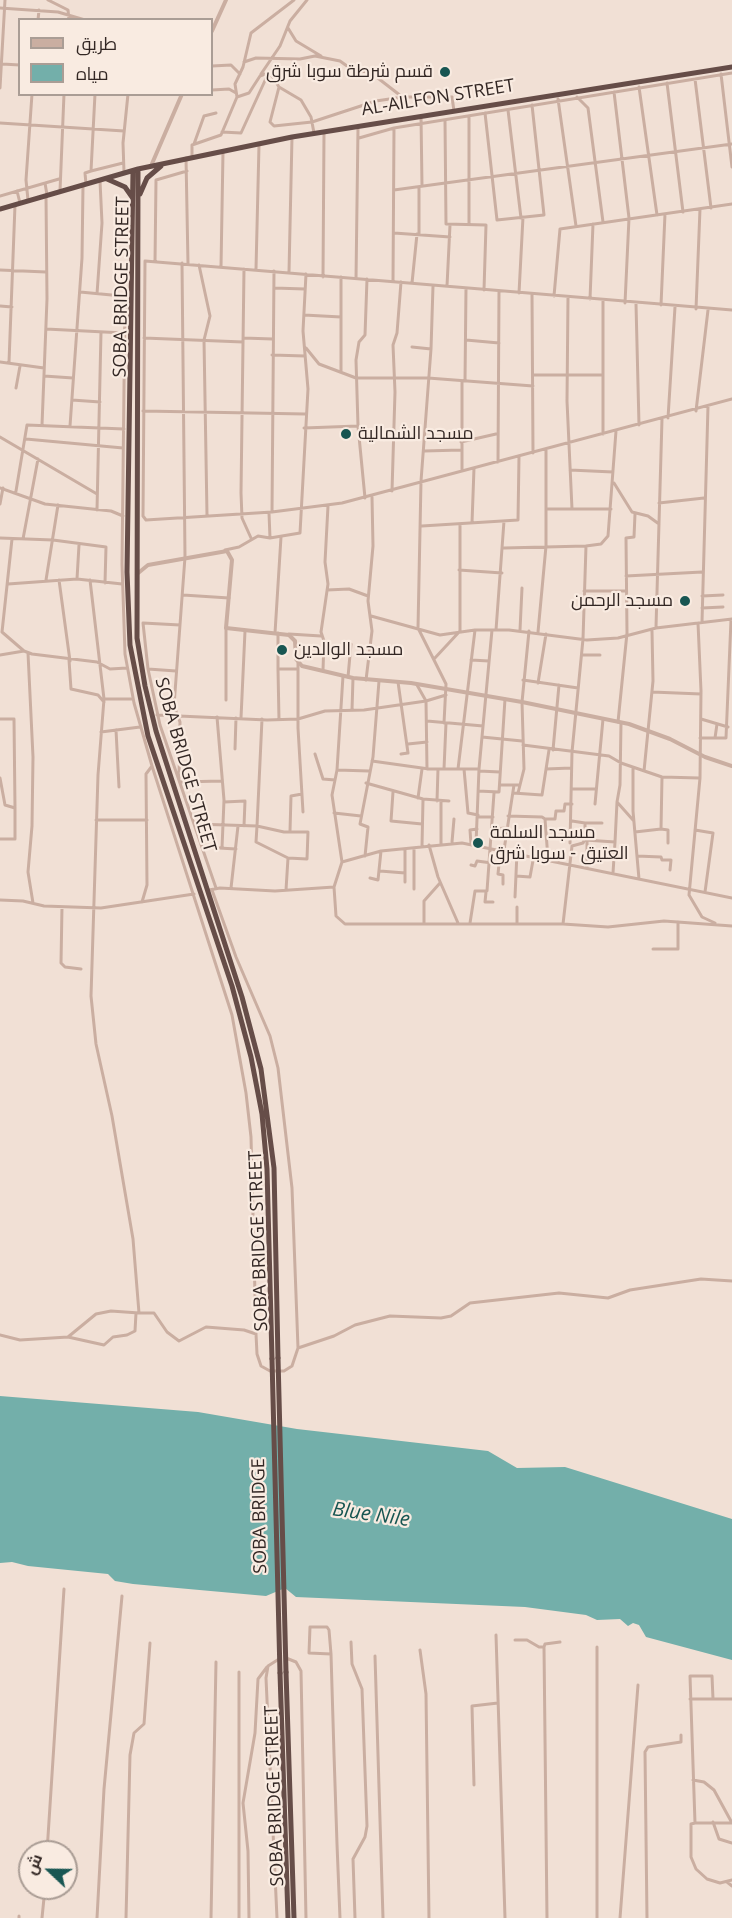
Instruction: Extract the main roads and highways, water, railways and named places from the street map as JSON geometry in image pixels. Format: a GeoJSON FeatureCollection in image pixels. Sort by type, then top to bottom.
{"type":"FeatureCollection","features":[{"type":"Feature","properties":{"kind":"highway","name":"AL-AILFON STREET"},"geometry":{"type":"LineString","coordinates":[[0,209],[135,170],[292,137],[558,97],[732,67]]}},
{"type":"Feature","properties":{"kind":"highway"},"geometry":{"type":"LineString","coordinates":[[139,195],[147,178],[162,165]]}},
{"type":"Feature","properties":{"kind":"highway","name":"SOBA BRIDGE STREET"},"geometry":{"type":"LineString","coordinates":[[135,170],[139,195],[142,261],[134,292],[125,517],[128,619],[134,672],[156,763],[209,890]]}},
{"type":"Feature","properties":{"kind":"highway","name":"SOBA BRIDGE STREET"},"geometry":{"type":"LineString","coordinates":[[135,170],[133,199],[136,630],[156,731],[209,890],[248,1018],[266,1098],[275,1190],[275,1359]]}},
{"type":"Feature","properties":{"kind":"highway"},"geometry":{"type":"LineString","coordinates":[[103,180],[126,187],[133,199]]}},
{"type":"Feature","properties":{"kind":"highway"},"geometry":{"type":"LineString","coordinates":[[134,672],[145,670]]}},
{"type":"Feature","properties":{"kind":"highway","name":"SOBA BRIDGE"},"geometry":{"type":"LineString","coordinates":[[275,1359],[283,1672]]}},
{"type":"Feature","properties":{"kind":"highway"},"geometry":{"type":"LineString","coordinates":[[283,1672],[288,1918]]}},
{"type":"Feature","properties":{"kind":"highway","name":"SOBA BRIDGE STREET"},"geometry":{"type":"LineString","coordinates":[[283,1672],[294,1918]]}},
{"type":"Feature","properties":{"kind":"water","name":"Blue Nile"},"geometry":{"type":"Polygon","coordinates":[[[0,1396],[198,1412],[297,1429],[488,1451],[517,1468],[565,1467],[732,1519],[732,1660],[646,1637],[639,1625],[633,1623],[628,1626],[620,1619],[597,1620],[586,1615],[525,1607],[296,1597],[285,1588],[266,1596],[133,1584],[115,1581],[108,1574],[28,1566],[12,1562],[0,1563],[0,1396]]]}},
{"type":"Feature","properties":{"kind":"place","name":"قسم شرطة سوبا شرق"},"geometry":{"type":"Point","coordinates":[445,72]}},
{"type":"Feature","properties":{"kind":"place","name":"مسجد الشمالية"},"geometry":{"type":"Point","coordinates":[346,434]}},
{"type":"Feature","properties":{"kind":"place","name":"مسجد الرحمن"},"geometry":{"type":"Point","coordinates":[685,601]}},
{"type":"Feature","properties":{"kind":"place","name":"مسجد الوالدين"},"geometry":{"type":"Point","coordinates":[282,650]}},
{"type":"Feature","properties":{"kind":"place","name":"مسجد السلمة العتيق - سوبا شرق"},"geometry":{"type":"Point","coordinates":[478,843]}}]}
